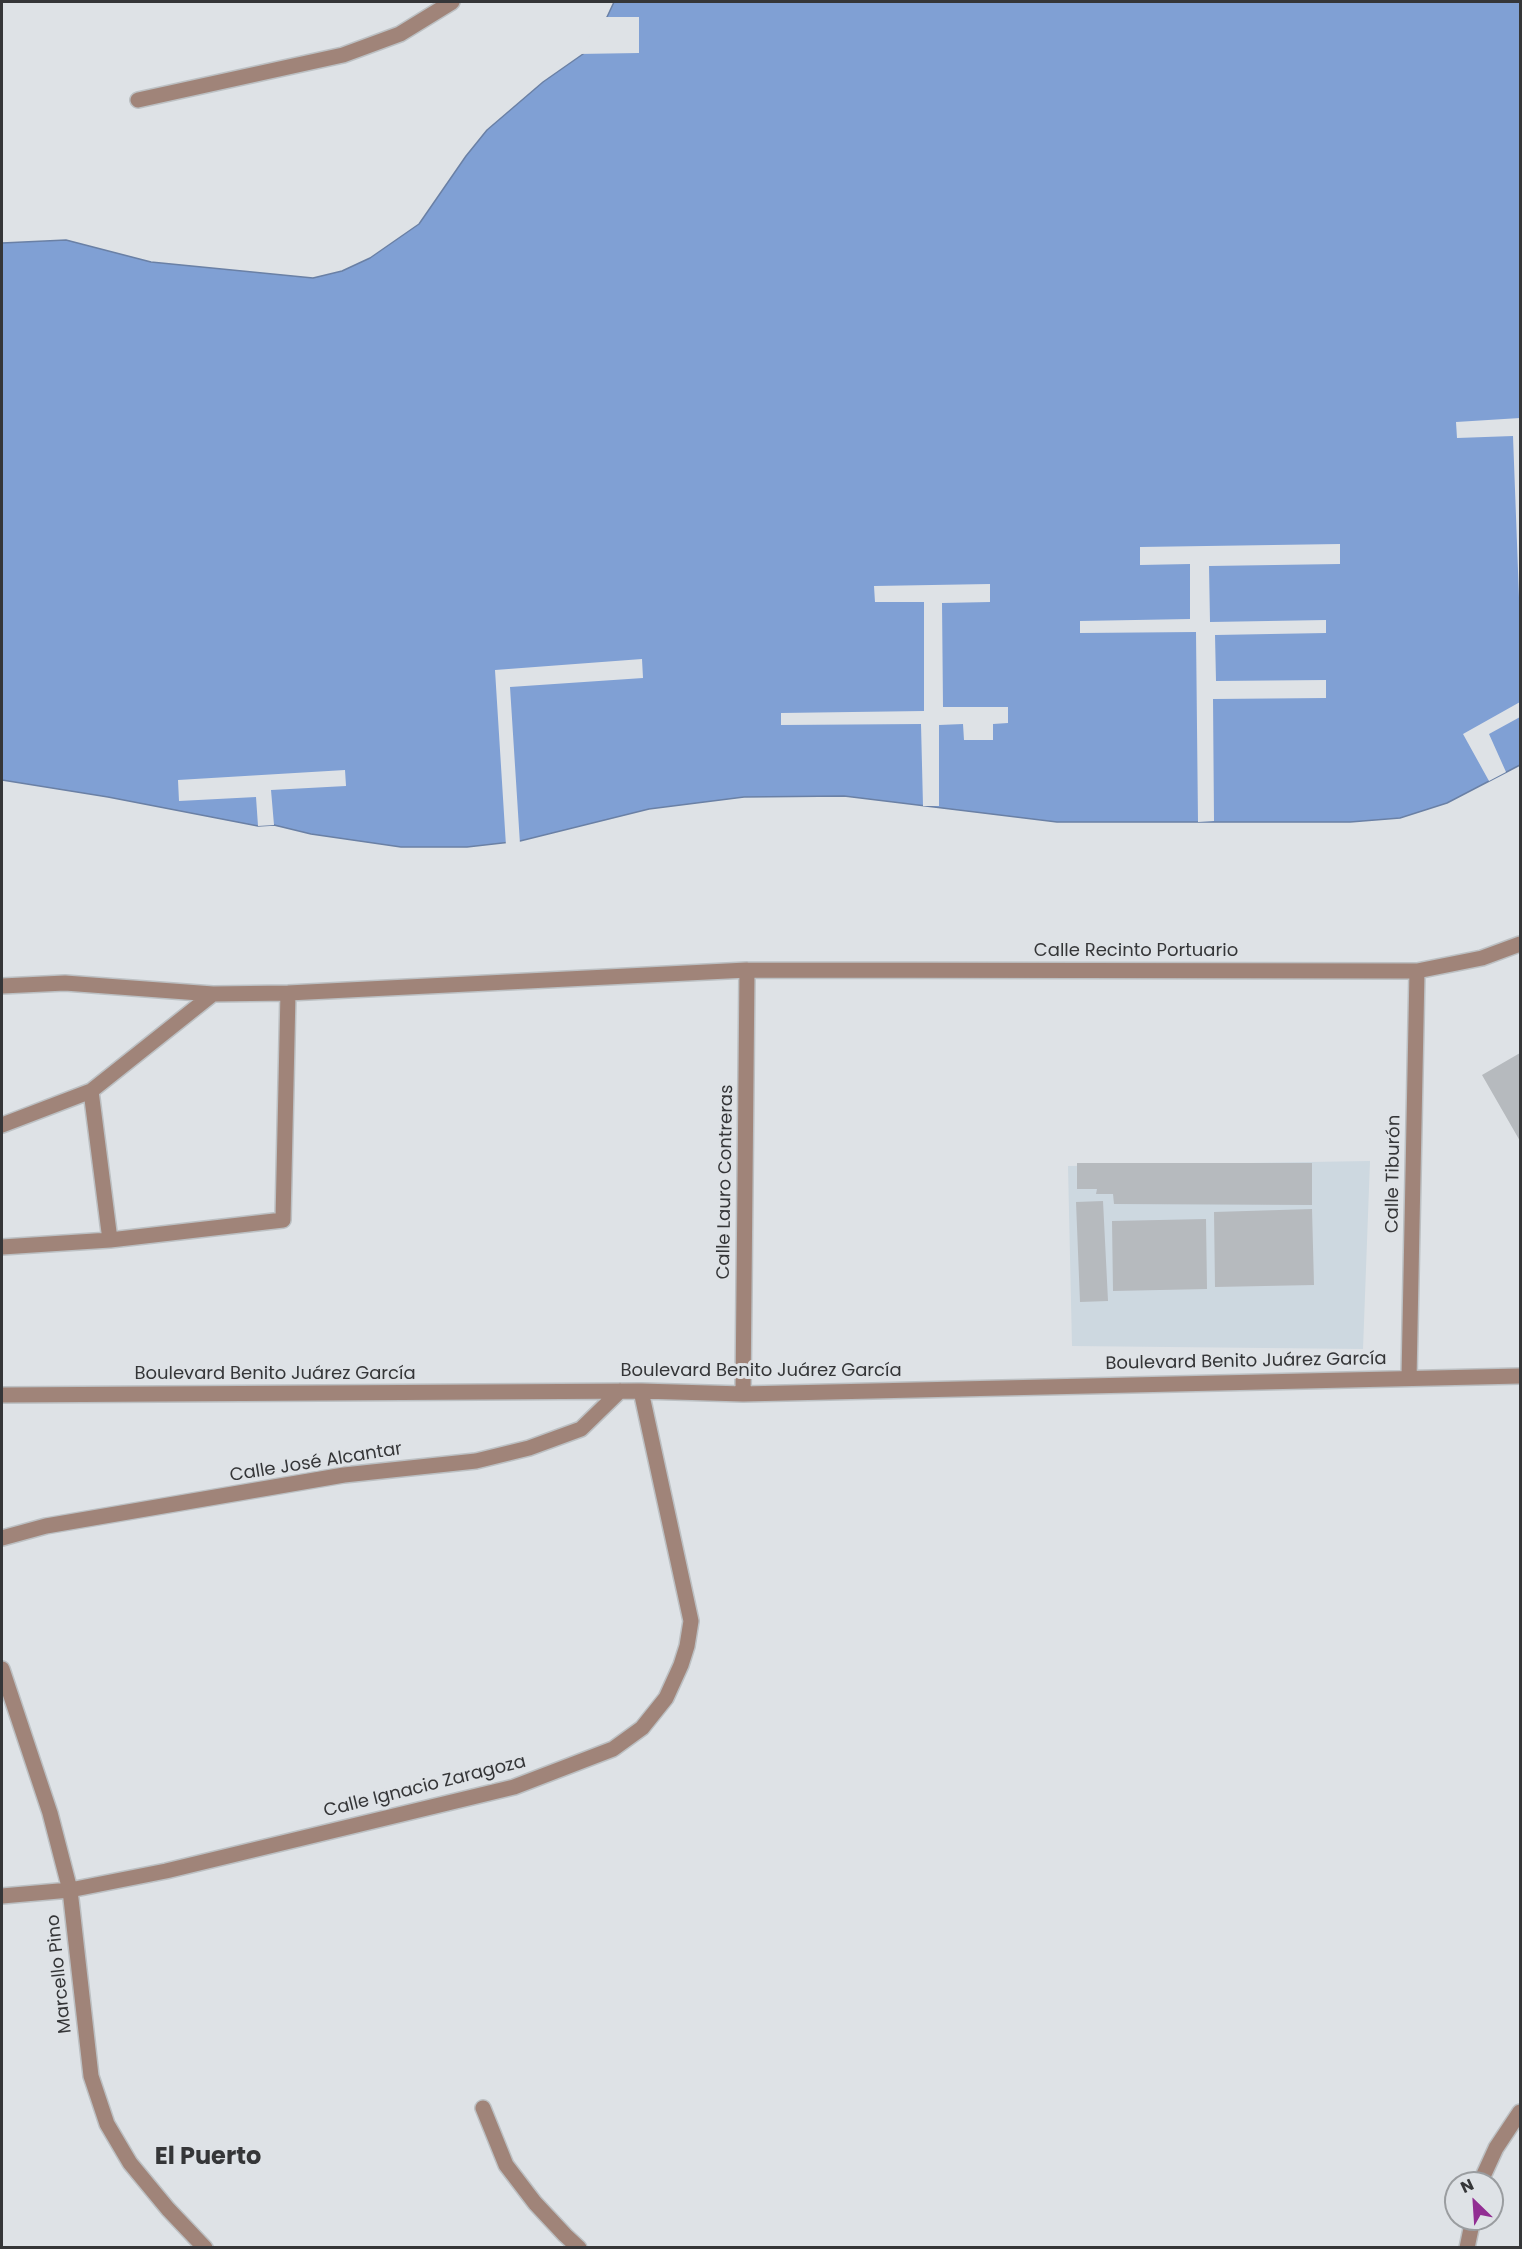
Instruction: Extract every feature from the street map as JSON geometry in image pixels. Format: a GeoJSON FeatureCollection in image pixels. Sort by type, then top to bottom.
{"type":"FeatureCollection","features":[{"type":"Feature","properties":{"kind":"street"},"geometry":{"type":"LineString","coordinates":[[138,100],[344,55],[400,34],[452,2]]}},
{"type":"Feature","properties":{"kind":"street","name":"Calle Recinto Portuario"},"geometry":{"type":"LineString","coordinates":[[2,986],[65,983],[213,994],[288,993],[747,970],[1418,971],[1482,958],[1521,944]]}},
{"type":"Feature","properties":{"kind":"street","name":"Calle Lauro Contreras"},"geometry":{"type":"LineString","coordinates":[[743,1394],[747,970]]}},
{"type":"Feature","properties":{"kind":"street","name":"Calle Tiburón"},"geometry":{"type":"LineString","coordinates":[[1409,1378],[1418,971]]}},
{"type":"Feature","properties":{"kind":"street"},"geometry":{"type":"LineString","coordinates":[[2,1247],[110,1240],[283,1220],[288,993]]}},
{"type":"Feature","properties":{"kind":"street"},"geometry":{"type":"LineString","coordinates":[[2,1125],[91,1091],[213,994]]}},
{"type":"Feature","properties":{"kind":"street"},"geometry":{"type":"LineString","coordinates":[[91,1091],[110,1240]]}},
{"type":"Feature","properties":{"kind":"street","name":"Boulevard Benito Juárez García"},"geometry":{"type":"LineString","coordinates":[[2,1395],[641,1390],[743,1394],[1521,1376]]}},
{"type":"Feature","properties":{"kind":"street","name":"Calle Ignacio Zaragoza"},"geometry":{"type":"LineString","coordinates":[[2,1896],[70,1890],[166,1871],[514,1787],[613,1749],[642,1728],[666,1698],[681,1665],[687,1646],[690,1621],[641,1390]]}},
{"type":"Feature","properties":{"kind":"street","name":"Calle José Alcantar"},"geometry":{"type":"LineString","coordinates":[[2,1538],[46,1526],[344,1475],[476,1461],[529,1448],[581,1429],[620,1391]]}},
{"type":"Feature","properties":{"kind":"street","name":"Marcello Pino"},"geometry":{"type":"LineString","coordinates":[[2,1669],[50,1813],[70,1890],[91,2076],[107,2124],[130,2163],[168,2209],[206,2247]]}},
{"type":"Feature","properties":{"kind":"street"},"geometry":{"type":"LineString","coordinates":[[483,2108],[506,2165],[535,2203],[579,2247]]}},
{"type":"Feature","properties":{"kind":"street"},"geometry":{"type":"LineString","coordinates":[[1485,2171],[1496,2148],[1521,2112]]}},
{"type":"Feature","properties":{"kind":"street"},"geometry":{"type":"LineString","coordinates":[[1467,2247],[1470,2231]]}},
{"type":"Feature","properties":{"kind":"shaded area"},"geometry":{"type":"Polygon","coordinates":[[[1370,1161],[1363,1349],[1072,1346],[1068,1166],[1370,1161]]]}},
{"type":"Feature","properties":{"kind":"water"},"geometry":{"type":"Polygon","coordinates":[[[614,2],[1520,2],[1520,765],[1447,803],[1400,818],[1350,822],[1057,822],[844,796],[744,797],[649,809],[520,841],[467,847],[401,847],[311,834],[274,825],[258,826],[108,797],[2,780],[2,243],[66,240],[151,262],[313,278],[342,271],[370,258],[419,224],[487,130],[543,82],[583,54],[614,2]]]}},
{"type":"Feature","properties":{"kind":"pier"},"geometry":{"type":"Polygon","coordinates":[[[604,17],[639,17],[639,53],[577,54],[604,17]]]}},
{"type":"Feature","properties":{"kind":"pier"},"geometry":{"type":"Polygon","coordinates":[[[1520,418],[1520,624],[1513,436],[1457,438],[1456,422],[1520,418]]]}},
{"type":"Feature","properties":{"kind":"pier"},"geometry":{"type":"Polygon","coordinates":[[[1340,544],[1340,564],[1209,566],[1210,622],[1326,620],[1326,633],[1215,635],[1216,681],[1326,680],[1326,698],[1213,699],[1214,821],[1198,822],[1196,632],[1080,633],[1080,621],[1190,619],[1190,564],[1140,565],[1140,547],[1340,544]]]}},
{"type":"Feature","properties":{"kind":"pier"},"geometry":{"type":"Polygon","coordinates":[[[990,584],[990,602],[942,603],[943,707],[1008,707],[1008,723],[993,724],[993,740],[964,740],[963,724],[939,725],[939,806],[923,806],[921,724],[781,725],[781,713],[924,711],[924,602],[875,602],[874,586],[990,584]]]}},
{"type":"Feature","properties":{"kind":"pier"},"geometry":{"type":"Polygon","coordinates":[[[642,659],[643,678],[510,687],[520,844],[506,846],[495,670],[642,659]]]}},
{"type":"Feature","properties":{"kind":"pier"},"geometry":{"type":"Polygon","coordinates":[[[1520,702],[1520,717],[1489,734],[1506,772],[1489,781],[1463,734],[1520,702]]]}},
{"type":"Feature","properties":{"kind":"pier"},"geometry":{"type":"Polygon","coordinates":[[[345,770],[346,786],[271,790],[274,825],[258,826],[256,797],[179,801],[178,780],[345,770]]]}},
{"type":"Feature","properties":{"kind":"building"},"geometry":{"type":"Polygon","coordinates":[[[1520,1053],[1520,1141],[1482,1075],[1520,1053]]]}},
{"type":"Feature","properties":{"kind":"building"},"geometry":{"type":"Polygon","coordinates":[[[1077,1163],[1312,1163],[1312,1205],[1114,1204],[1113,1194],[1096,1194],[1097,1189],[1077,1189],[1077,1163]]]}},
{"type":"Feature","properties":{"kind":"building"},"geometry":{"type":"Polygon","coordinates":[[[1103,1201],[1108,1301],[1080,1302],[1076,1202],[1103,1201]]]}},
{"type":"Feature","properties":{"kind":"building"},"geometry":{"type":"Polygon","coordinates":[[[1312,1209],[1314,1285],[1215,1287],[1214,1212],[1312,1209]]]}},
{"type":"Feature","properties":{"kind":"building"},"geometry":{"type":"Polygon","coordinates":[[[1206,1219],[1207,1289],[1113,1291],[1112,1221],[1206,1219]]]}},
{"type":"Feature","properties":{"kind":"district","name":"El Puerto"},"geometry":{"type":"Point","coordinates":[208,2158]}}]}
